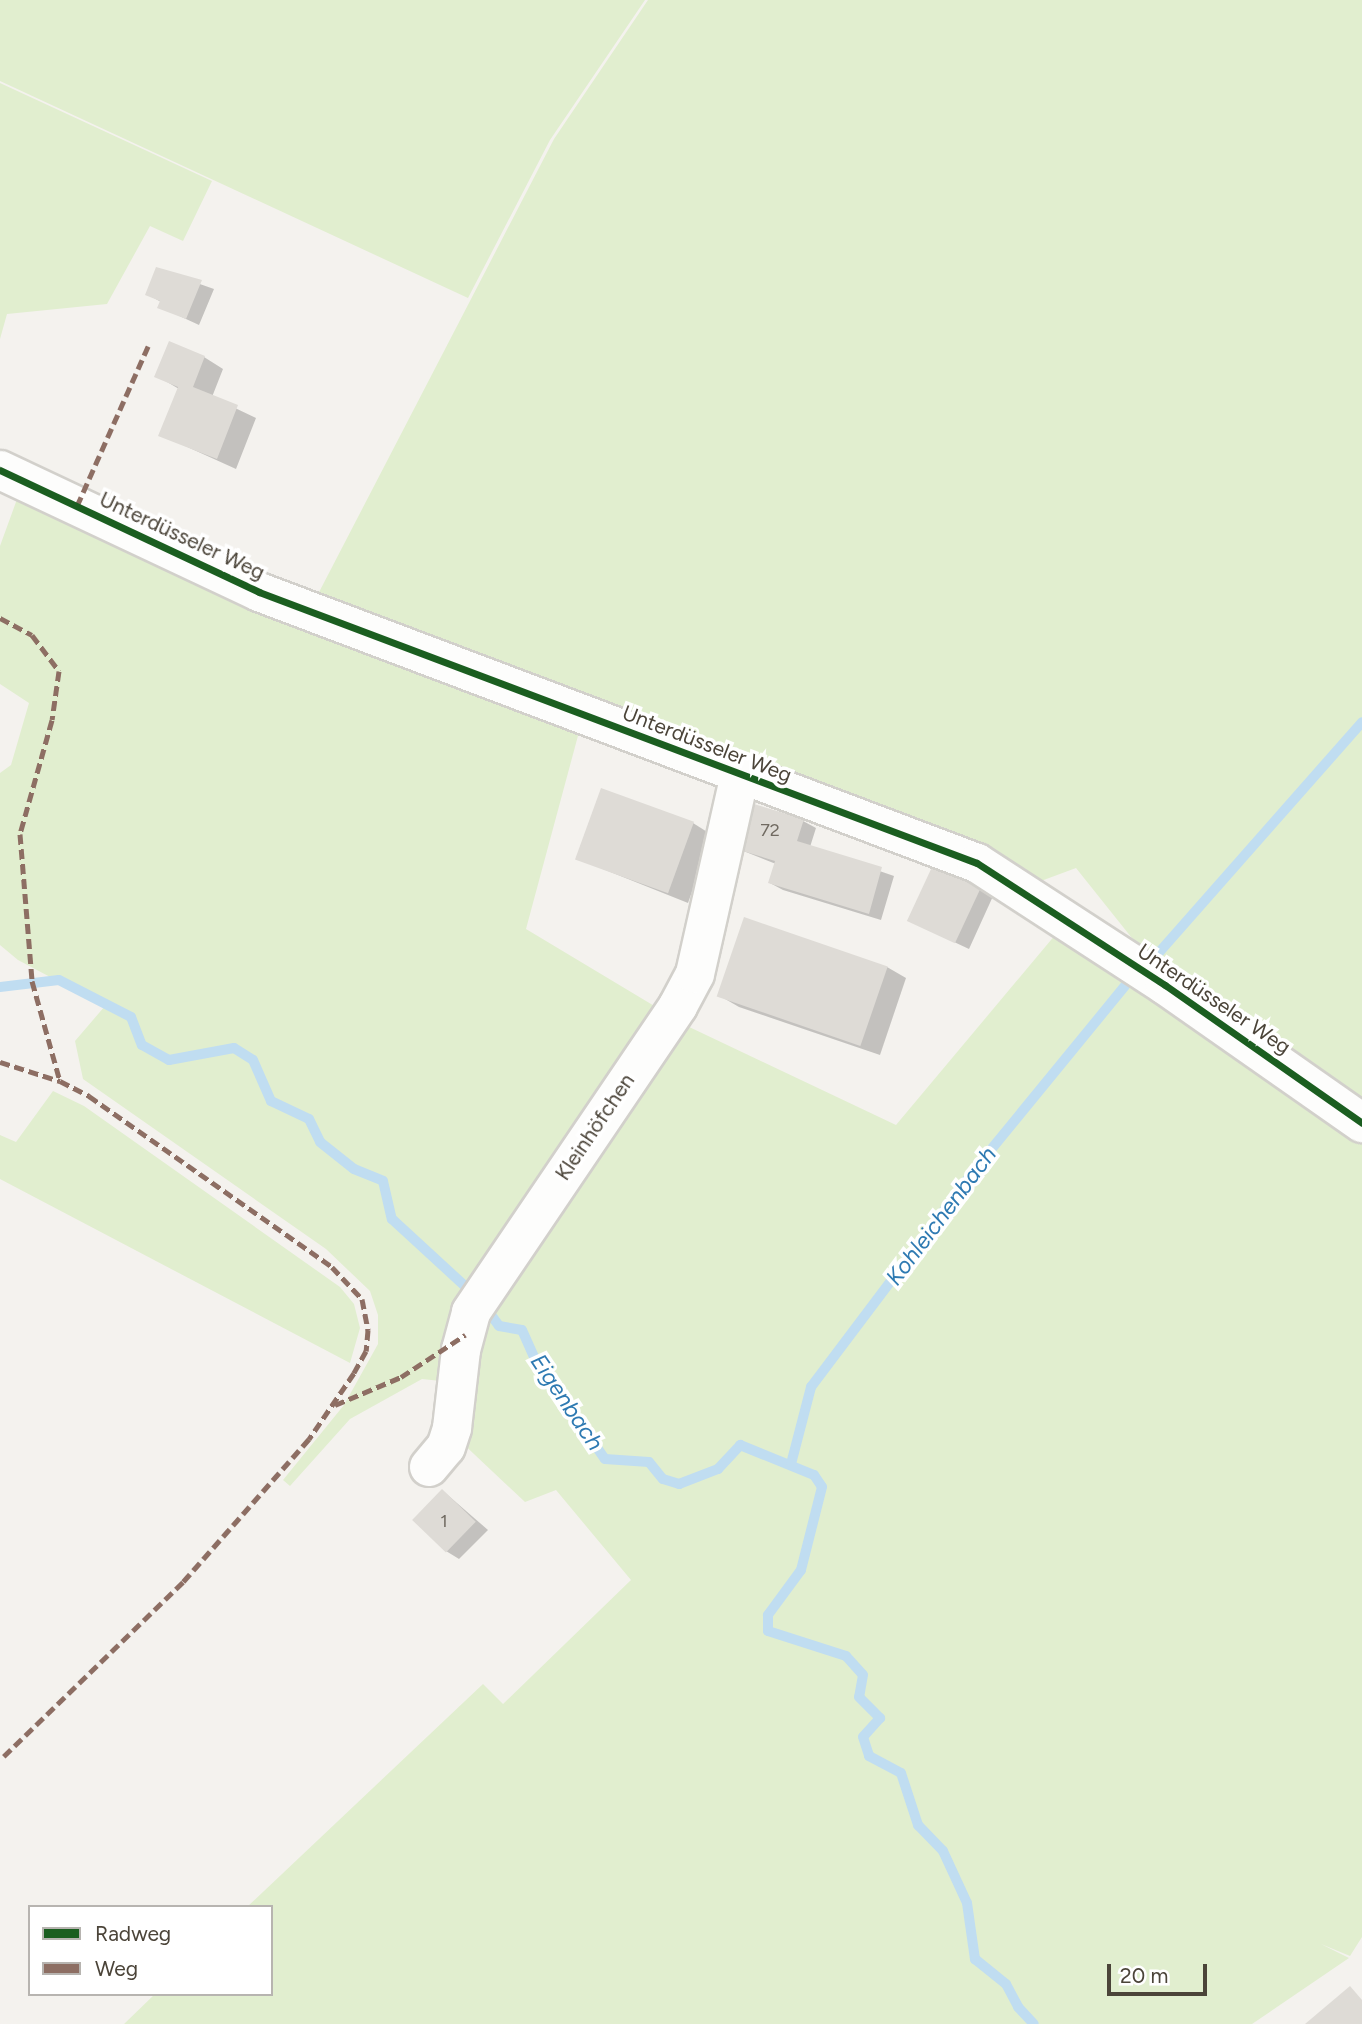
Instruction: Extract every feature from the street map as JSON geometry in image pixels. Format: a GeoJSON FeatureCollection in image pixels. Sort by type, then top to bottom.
{"type":"FeatureCollection","features":[{"type":"Feature","properties":{"kind":"lane","name":"Unterdüsseler Weg"},"geometry":{"type":"LineString","coordinates":[[0,470],[259,592],[977,863],[1165,985],[1362,1123]]}},
{"type":"Feature","properties":{"kind":"lane","name":"Kleinhöfchen"},"geometry":{"type":"LineString","coordinates":[[429,1467],[446,1447],[452,1428],[461,1350],[471,1312],[678,1006],[695,974],[740,775]]}},
{"type":"Feature","properties":{"kind":"green space"},"geometry":{"type":"Polygon","coordinates":[[[0,0],[645,0],[550,140],[468,298],[0,81],[0,0]]]}},
{"type":"Feature","properties":{"kind":"green space"},"geometry":{"type":"Polygon","coordinates":[[[648,0],[1362,0],[1362,1114],[1159,972],[1076,868],[1041,881],[316,598],[554,139],[648,0]]]}},
{"type":"Feature","properties":{"kind":"green space"},"geometry":{"type":"Polygon","coordinates":[[[0,83],[212,181],[183,241],[150,226],[107,304],[7,314],[0,339],[0,83]]]}},
{"type":"Feature","properties":{"kind":"green space"},"geometry":{"type":"Polygon","coordinates":[[[20,491],[579,732],[526,929],[666,1013],[450,1382],[422,1379],[350,1419],[290,1486],[283,1480],[344,1405],[378,1344],[378,1315],[370,1291],[326,1249],[83,1079],[75,1041],[105,1006],[18,960],[0,945],[0,773],[11,765],[29,703],[0,684],[0,546],[20,491]]]}},
{"type":"Feature","properties":{"kind":"green space"},"geometry":{"type":"Polygon","coordinates":[[[1061,928],[1097,966],[1133,990],[1162,991],[1362,1131],[1362,1937],[1350,1956],[1321,1944],[1349,1958],[1252,2024],[124,2024],[153,1996],[273,1996],[273,1905],[249,1905],[483,1684],[503,1704],[631,1580],[556,1490],[525,1502],[457,1438],[466,1350],[685,1025],[896,1125],[1061,928]]]}},
{"type":"Feature","properties":{"kind":"green space"},"geometry":{"type":"Polygon","coordinates":[[[53,1091],[84,1106],[340,1287],[354,1304],[360,1328],[350,1363],[0,1179],[0,1135],[16,1142],[53,1091]]]}},
{"type":"Feature","properties":{"kind":"building"},"geometry":{"type":"Polygon","coordinates":[[[156,267],[202,280],[186,319],[157,308],[160,301],[145,295],[156,267]]]}},
{"type":"Feature","properties":{"kind":"building"},"geometry":{"type":"Polygon","coordinates":[[[169,341],[205,356],[193,387],[238,405],[217,459],[158,436],[178,387],[154,377],[169,341]]]}},
{"type":"Feature","properties":{"kind":"building"},"geometry":{"type":"Polygon","coordinates":[[[601,788],[694,822],[668,893],[575,859],[601,788]]]}},
{"type":"Feature","properties":{"kind":"building"},"geometry":{"type":"Polygon","coordinates":[[[747,802],[804,819],[797,841],[882,867],[869,914],[768,883],[775,861],[733,848],[747,802]]]}},
{"type":"Feature","properties":{"kind":"building"},"geometry":{"type":"Polygon","coordinates":[[[939,852],[987,874],[955,943],[907,921],[939,852]]]}},
{"type":"Feature","properties":{"kind":"building"},"geometry":{"type":"Polygon","coordinates":[[[744,917],[888,966],[860,1046],[717,996],[744,917]]]}},
{"type":"Feature","properties":{"kind":"building"},"geometry":{"type":"Polygon","coordinates":[[[442,1489],[476,1522],[446,1553],[412,1520],[442,1489]]]}},
{"type":"Feature","properties":{"kind":"building"},"geometry":{"type":"Polygon","coordinates":[[[1350,1986],[1362,2000],[1362,2024],[1305,2024],[1350,1986]]]}},
{"type":"Feature","properties":{"kind":"waterway","name":"Kohleichenbach"},"geometry":{"type":"LineString","coordinates":[[1155,957],[1362,722]]}},
{"type":"Feature","properties":{"kind":"waterway","name":"Eigenbach"},"geometry":{"type":"LineString","coordinates":[[0,987],[59,980],[131,1017],[142,1045],[169,1060],[234,1048],[253,1060],[271,1101],[309,1119],[320,1142],[354,1169],[383,1181],[392,1219],[468,1289]]}},
{"type":"Feature","properties":{"kind":"waterway","name":"Kohleichenbach"},"geometry":{"type":"LineString","coordinates":[[791,1464],[811,1387],[980,1163],[1125,986]]}},
{"type":"Feature","properties":{"kind":"waterway","name":"Eigenbach"},"geometry":{"type":"LineString","coordinates":[[486,1308],[499,1326],[522,1330],[534,1357],[605,1459],[649,1462],[663,1479],[679,1484],[718,1469],[740,1445],[814,1475],[822,1487],[801,1570],[768,1615],[768,1631],[846,1656],[863,1675],[859,1697],[880,1718],[863,1737],[869,1756],[901,1773],[918,1825],[943,1851],[967,1903],[975,1959],[1006,1984],[1018,2007],[1034,2024]]}},
{"type":"Feature","properties":{"kind":"marked path"},"geometry":{"type":"LineString","coordinates":[[77,506],[149,344]]}},
{"type":"Feature","properties":{"kind":"marked path"},"geometry":{"type":"LineString","coordinates":[[0,618],[32,635],[59,671],[52,720],[20,834],[32,981],[60,1081]]}},
{"type":"Feature","properties":{"kind":"marked path"},"geometry":{"type":"LineString","coordinates":[[0,1062],[60,1081],[89,1096],[332,1267],[362,1299],[368,1330],[366,1351],[309,1439],[183,1582],[0,1760]]}},
{"type":"Feature","properties":{"kind":"marked path"},"geometry":{"type":"LineString","coordinates":[[335,1405],[401,1377],[465,1335]]}},
{"type":"Feature","properties":{"kind":"cycle path"},"geometry":{"type":"LineString","coordinates":[[0,470],[259,592],[977,863],[1165,985],[1362,1123]]}}]}
